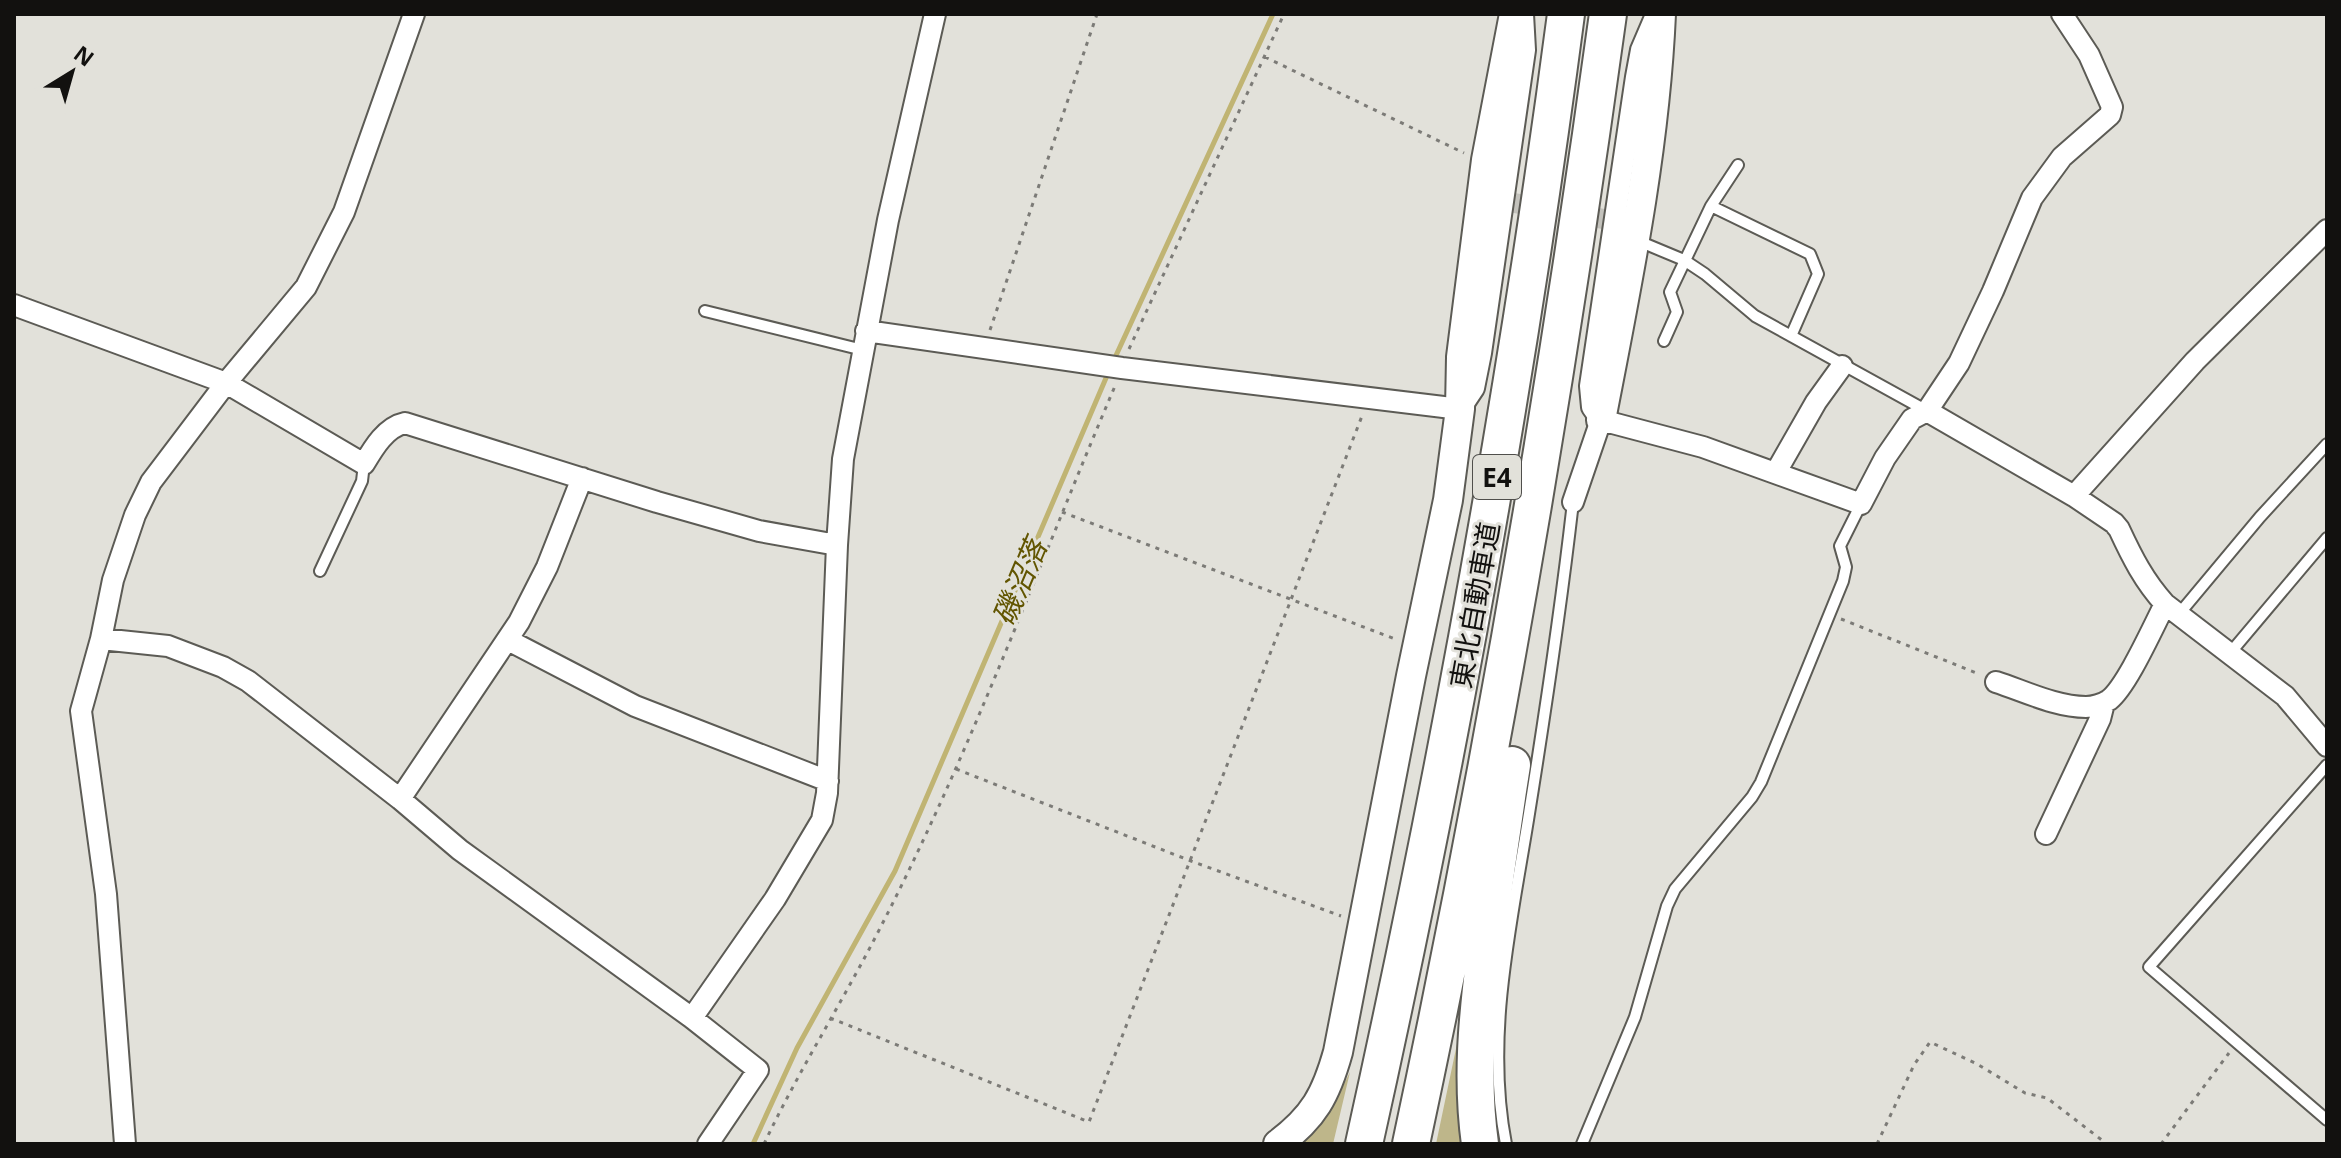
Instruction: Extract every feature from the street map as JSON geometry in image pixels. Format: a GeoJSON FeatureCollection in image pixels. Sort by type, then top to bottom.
{"type":"FeatureCollection","features":[{"type":"Feature","properties":{"kind":"highway","name":"東北自動車道"},"geometry":{"type":"LineString","coordinates":[[1364,1144],[1410,937],[1483,562],[1516,364],[1566,14]]}},
{"type":"Feature","properties":{"kind":"highway","name":"東北自動車道"},"geometry":{"type":"LineString","coordinates":[[1411,1144],[1460,913],[1540,470],[1608,14]]}},
{"type":"Feature","properties":{"kind":"highway"},"geometry":{"type":"LineString","coordinates":[[1480,1144],[1474,1101],[1476,1029],[1495,870],[1533,628],[1540,470]]}},
{"type":"Feature","properties":{"kind":"highway"},"geometry":{"type":"LineString","coordinates":[[1349,1144],[1374,1031],[1410,937]]}},
{"type":"Feature","properties":{"kind":"street"},"geometry":{"type":"LineString","coordinates":[[125,1144],[106,894],[81,711],[113,580],[135,515],[151,482],[226,383],[306,287],[344,212],[414,14]]}},
{"type":"Feature","properties":{"kind":"street"},"geometry":{"type":"LineString","coordinates":[[692,1018],[775,899],[822,820],[828,781],[843,459],[864,341],[935,14]]}},
{"type":"Feature","properties":{"kind":"street"},"geometry":{"type":"LineString","coordinates":[[1278,1144],[1311,1115],[1324,1096],[1338,1052],[1448,500],[1460,409],[1461,357],[1486,160],[1514,14]]}},
{"type":"Feature","properties":{"kind":"street"},"geometry":{"type":"LineString","coordinates":[[1460,409],[1474,388],[1481,353],[1525,50],[1523,14]]}},
{"type":"Feature","properties":{"kind":"street"},"geometry":{"type":"LineString","coordinates":[[1573,502],[1601,420],[1636,243],[1653,123],[1659,14]]}},
{"type":"Feature","properties":{"kind":"street"},"geometry":{"type":"LineString","coordinates":[[1659,14],[1641,50],[1636,77],[1590,386],[1592,407],[1601,420],[1703,447],[1861,504],[1885,458],[1912,419],[1927,411],[1959,363],[2032,198],[2062,157],[2110,115],[2112,107],[2089,55],[2062,14]]}},
{"type":"Feature","properties":{"kind":"street"},"geometry":{"type":"LineString","coordinates":[[2074,496],[2195,361],[2327,230]]}},
{"type":"Feature","properties":{"kind":"street"},"geometry":{"type":"LineString","coordinates":[[14,305],[226,383],[364,464],[374,447],[394,425],[405,423],[759,531],[837,545]]}},
{"type":"Feature","properties":{"kind":"street"},"geometry":{"type":"LineString","coordinates":[[864,341],[983,348],[1460,409]]}},
{"type":"Feature","properties":{"kind":"street"},"geometry":{"type":"LineString","coordinates":[[1776,472],[1816,402],[1842,366]]}},
{"type":"Feature","properties":{"kind":"street"},"geometry":{"type":"LineString","coordinates":[[1927,411],[2074,496],[2119,529],[2140,574],[2172,609],[2285,696],[2327,746]]}},
{"type":"Feature","properties":{"kind":"street"},"geometry":{"type":"LineString","coordinates":[[400,799],[508,640],[547,567],[582,478]]}},
{"type":"Feature","properties":{"kind":"street"},"geometry":{"type":"LineString","coordinates":[[1996,682],[2068,705],[2088,708],[2104,703],[2122,684],[2172,609]]}},
{"type":"Feature","properties":{"kind":"street"},"geometry":{"type":"LineString","coordinates":[[101,639],[168,646],[223,667],[248,681],[400,799],[471,859],[692,1018],[758,1070],[708,1144]]}},
{"type":"Feature","properties":{"kind":"street"},"geometry":{"type":"LineString","coordinates":[[508,640],[635,706],[828,781]]}},
{"type":"Feature","properties":{"kind":"street"},"geometry":{"type":"LineString","coordinates":[[2046,834],[2100,719],[2104,703]]}},
{"type":"Feature","properties":{"kind":"lane"},"geometry":{"type":"LineString","coordinates":[[1664,341],[1677,312],[1670,292],[1711,206],[1738,165]]}},
{"type":"Feature","properties":{"kind":"lane"},"geometry":{"type":"LineString","coordinates":[[1711,206],[1810,254],[1818,274],[1791,336]]}},
{"type":"Feature","properties":{"kind":"lane"},"geometry":{"type":"LineString","coordinates":[[1636,243],[1684,260],[1755,316],[1927,411]]}},
{"type":"Feature","properties":{"kind":"lane"},"geometry":{"type":"LineString","coordinates":[[705,311],[864,341]]}},
{"type":"Feature","properties":{"kind":"lane"},"geometry":{"type":"LineString","coordinates":[[2172,609],[2327,444]]}},
{"type":"Feature","properties":{"kind":"lane"},"geometry":{"type":"LineString","coordinates":[[320,571],[362,481],[364,464]]}},
{"type":"Feature","properties":{"kind":"lane"},"geometry":{"type":"LineString","coordinates":[[1506,1144],[1498,1081],[1499,1013],[1558,631],[1573,502]]}},
{"type":"Feature","properties":{"kind":"lane"},"geometry":{"type":"LineString","coordinates":[[1582,1144],[1622,1052],[1675,889],[1757,789],[1830,614],[1846,567],[1840,546],[1861,504]]}},
{"type":"Feature","properties":{"kind":"lane"},"geometry":{"type":"LineString","coordinates":[[2231,652],[2327,538]]}},
{"type":"Feature","properties":{"kind":"lane"},"geometry":{"type":"LineString","coordinates":[[2327,765],[2149,967],[2327,1120]]}},
{"type":"Feature","properties":{"kind":"path"},"geometry":{"type":"LineString","coordinates":[[983,348],[1097,14]]}},
{"type":"Feature","properties":{"kind":"path"},"geometry":{"type":"LineString","coordinates":[[764,1144],[790,1088],[876,936],[955,768],[1061,511],[1113,367],[1138,329],[1284,14]]}},
{"type":"Feature","properties":{"kind":"path"},"geometry":{"type":"LineString","coordinates":[[1264,57],[1475,158],[1486,160]]}},
{"type":"Feature","properties":{"kind":"path"},"geometry":{"type":"LineString","coordinates":[[830,1018],[1089,1122],[1370,397]]}},
{"type":"Feature","properties":{"kind":"path"},"geometry":{"type":"LineString","coordinates":[[1061,511],[1404,643],[1418,645]]}},
{"type":"Feature","properties":{"kind":"path"},"geometry":{"type":"LineString","coordinates":[[1830,614],[1996,682]]}},
{"type":"Feature","properties":{"kind":"path"},"geometry":{"type":"LineString","coordinates":[[955,768],[1191,861],[1363,924]]}},
{"type":"Feature","properties":{"kind":"path"},"geometry":{"type":"LineString","coordinates":[[1877,1144],[1914,1065],[1930,1042],[1977,1064],[2025,1093],[2047,1098],[2107,1144]]}},
{"type":"Feature","properties":{"kind":"path"},"geometry":{"type":"LineString","coordinates":[[2161,1144],[2237,1044]]}},
{"type":"Feature","properties":{"kind":"shaded area"},"geometry":{"type":"Polygon","coordinates":[[[1458,1039],[1463,1041],[1469,1144],[1436,1144],[1458,1039]]]}},
{"type":"Feature","properties":{"kind":"shaded area"},"geometry":{"type":"Polygon","coordinates":[[[1350,1072],[1333,1144],[1299,1144],[1328,1111],[1350,1072]]]}},
{"type":"Feature","properties":{"kind":"waterway","name":"磯沼落"},"geometry":{"type":"LineString","coordinates":[[1113,362],[1273,14]]}},
{"type":"Feature","properties":{"kind":"waterway","name":"磯沼落"},"geometry":{"type":"LineString","coordinates":[[753,1144],[797,1048],[895,871],[1109,371]]}},
{"type":"Feature","properties":{"kind":"tunnel"},"geometry":{"type":"LineString","coordinates":[[1503,201],[1615,221]]}}]}
